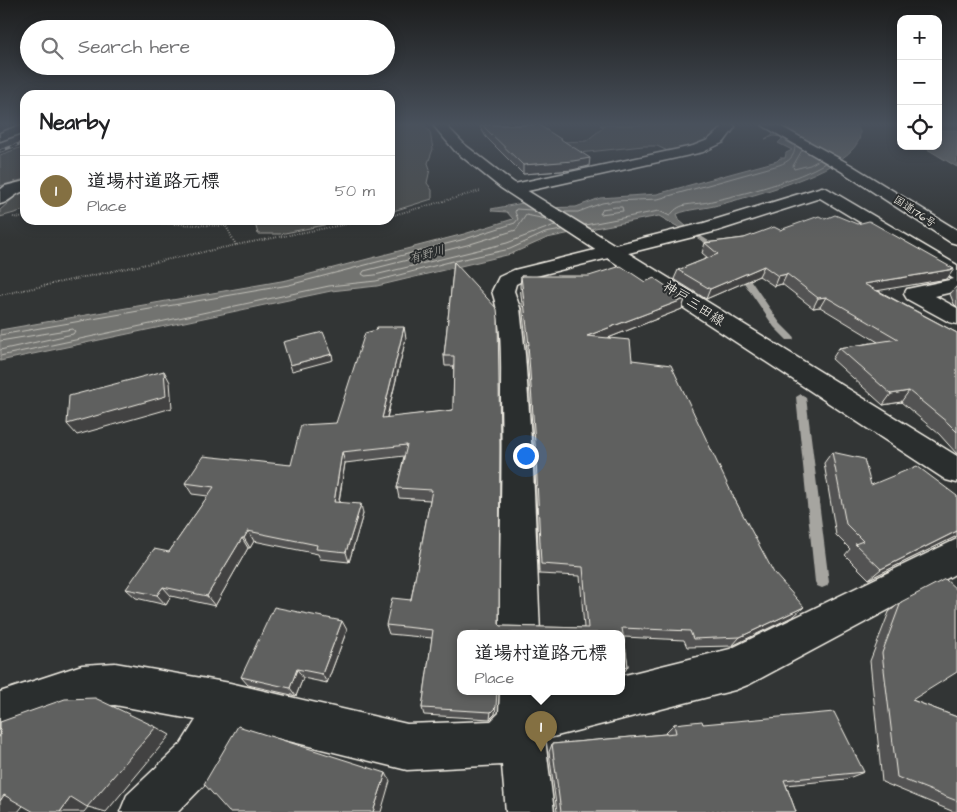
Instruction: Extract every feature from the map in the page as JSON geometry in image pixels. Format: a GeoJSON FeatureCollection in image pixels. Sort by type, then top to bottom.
{"type":"FeatureCollection","features":[{"type":"Feature","properties":{"kind":"main road","name":"神戸三田線"},"geometry":{"type":"LineString","coordinates":[[479,163],[511,187],[957,471]]}},
{"type":"Feature","properties":{"kind":"main road"},"geometry":{"type":"LineString","coordinates":[[511,187],[635,163]]}},
{"type":"Feature","properties":{"kind":"main road","name":"国道176号"},"geometry":{"type":"LineString","coordinates":[[837,163],[957,238]]}},
{"type":"Feature","properties":{"kind":"main road","name":"国道176号"},"geometry":{"type":"LineString","coordinates":[[860,163],[948,214]]}},
{"type":"Feature","properties":{"kind":"main road"},"geometry":{"type":"LineString","coordinates":[[0,199],[12,189],[20,187]]}},
{"type":"Feature","properties":{"kind":"main road"},"geometry":{"type":"LineString","coordinates":[[520,630],[518,469],[509,308],[503,291],[506,281],[521,274],[722,224],[778,208],[822,192],[957,274]]}},
{"type":"Feature","properties":{"kind":"main road"},"geometry":{"type":"LineString","coordinates":[[957,285],[915,294],[957,317]]}},
{"type":"Feature","properties":{"kind":"main road"},"geometry":{"type":"LineString","coordinates":[[625,689],[736,669],[957,555]]}},
{"type":"Feature","properties":{"kind":"main road"},"geometry":{"type":"LineString","coordinates":[[0,714],[82,686],[115,684],[230,704],[407,747],[500,743],[521,707],[589,695]]}},
{"type":"Feature","properties":{"kind":"main road"},"geometry":{"type":"LineString","coordinates":[[144,812],[197,760],[230,704]]}},
{"type":"Feature","properties":{"kind":"main road"},"geometry":{"type":"LineString","coordinates":[[521,707],[530,812]]}},
{"type":"Feature","properties":{"kind":"path"},"geometry":{"type":"LineString","coordinates":[[395,215],[511,187]]}},
{"type":"Feature","properties":{"kind":"path"},"geometry":{"type":"LineString","coordinates":[[201,225],[226,226],[236,245]]}},
{"type":"Feature","properties":{"kind":"path"},"geometry":{"type":"LineString","coordinates":[[0,295],[236,245],[342,225]]}},
{"type":"Feature","properties":{"kind":"shaded area"},"geometry":{"type":"Polygon","coordinates":[[[0,163],[20,163],[20,180],[0,186],[0,163]]]}},
{"type":"Feature","properties":{"kind":"shaded area"},"geometry":{"type":"Polygon","coordinates":[[[395,163],[428,163],[430,169],[427,183],[432,190],[432,199],[395,210],[395,163]]]}},
{"type":"Feature","properties":{"kind":"shaded area"},"geometry":{"type":"Polygon","coordinates":[[[20,192],[20,211],[0,217],[0,210],[20,192]]]}},
{"type":"Feature","properties":{"kind":"shaded area"},"geometry":{"type":"Polygon","coordinates":[[[255,225],[324,225],[280,234],[258,234],[255,225]]]}},
{"type":"Feature","properties":{"kind":"water","name":"有野川"},"geometry":{"type":"Polygon","coordinates":[[[770,163],[836,163],[814,174],[749,197],[677,214],[680,221],[687,227],[680,228],[659,216],[595,228],[547,238],[511,254],[377,286],[331,291],[0,361],[0,330],[287,280],[464,234],[513,219],[507,212],[492,211],[491,209],[523,203],[541,208],[576,207],[600,198],[657,194],[770,163]]]}},
{"type":"Feature","properties":{"kind":"building"},"geometry":{"type":"Polygon","coordinates":[[[521,163],[549,163],[523,165],[521,163]]]}},
{"type":"Feature","properties":{"kind":"building"},"geometry":{"type":"Polygon","coordinates":[[[835,215],[857,224],[869,221],[954,269],[864,284],[957,333],[957,432],[909,391],[891,394],[839,348],[898,339],[826,297],[818,298],[787,274],[778,276],[764,266],[710,289],[678,270],[718,254],[705,243],[744,238],[774,227],[780,230],[819,216],[825,219],[835,215]]]}},
{"type":"Feature","properties":{"kind":"building"},"geometry":{"type":"Polygon","coordinates":[[[454,262],[497,309],[500,445],[499,624],[501,626],[588,628],[583,567],[541,564],[529,345],[521,276],[589,276],[621,266],[645,282],[654,278],[685,299],[587,336],[630,340],[632,360],[671,365],[734,498],[774,573],[804,607],[740,637],[693,639],[690,631],[622,628],[622,630],[457,630],[457,695],[497,695],[496,707],[491,712],[422,708],[433,630],[386,625],[392,598],[411,600],[432,490],[397,488],[407,445],[342,452],[334,502],[361,504],[346,552],[316,549],[317,545],[248,531],[207,596],[163,587],[157,595],[126,589],[154,549],[169,552],[214,487],[185,483],[203,456],[291,465],[301,425],[336,423],[365,333],[376,330],[377,327],[404,327],[382,418],[453,410],[454,356],[444,356],[454,262]]]}},
{"type":"Feature","properties":{"kind":"building"},"geometry":{"type":"Polygon","coordinates":[[[323,332],[332,354],[290,365],[283,342],[323,332]]]}},
{"type":"Feature","properties":{"kind":"building"},"geometry":{"type":"Polygon","coordinates":[[[164,371],[166,396],[67,424],[69,396],[164,371]]]}},
{"type":"Feature","properties":{"kind":"building"},"geometry":{"type":"Polygon","coordinates":[[[832,452],[864,459],[871,485],[917,466],[957,496],[957,531],[881,569],[855,544],[863,541],[846,524],[832,452]]]}},
{"type":"Feature","properties":{"kind":"building"},"geometry":{"type":"Polygon","coordinates":[[[945,579],[957,590],[957,672],[912,700],[957,717],[957,801],[897,777],[882,653],[901,602],[945,579]]]}},
{"type":"Feature","properties":{"kind":"building"},"geometry":{"type":"Polygon","coordinates":[[[274,607],[342,621],[322,674],[297,669],[290,688],[241,677],[274,607]]]}},
{"type":"Feature","properties":{"kind":"building"},"geometry":{"type":"Polygon","coordinates":[[[625,647],[628,666],[625,668],[625,647]]]}},
{"type":"Feature","properties":{"kind":"building"},"geometry":{"type":"Polygon","coordinates":[[[95,698],[156,727],[87,807],[71,797],[60,812],[34,812],[4,795],[0,801],[0,722],[65,699],[95,698]]]}},
{"type":"Feature","properties":{"kind":"building"},"geometry":{"type":"Polygon","coordinates":[[[834,712],[864,772],[784,780],[796,812],[561,812],[552,744],[676,733],[674,724],[702,721],[703,724],[834,712]]]}},
{"type":"Feature","properties":{"kind":"building"},"geometry":{"type":"Polygon","coordinates":[[[238,726],[386,773],[373,812],[229,812],[204,784],[238,726]]]}},
{"type":"Feature","properties":{"kind":"waterway"},"geometry":{"type":"LineString","coordinates":[[699,237],[719,250]]}},
{"type":"Feature","properties":{"kind":"waterway"},"geometry":{"type":"LineString","coordinates":[[740,271],[777,325],[790,338]]}},
{"type":"Feature","properties":{"kind":"waterway"},"geometry":{"type":"LineString","coordinates":[[801,397],[822,582]]}},
{"type":"Feature","properties":{"kind":"place","name":"道場村道路元標"},"geometry":{"type":"Point","coordinates":[541,752]}}]}
